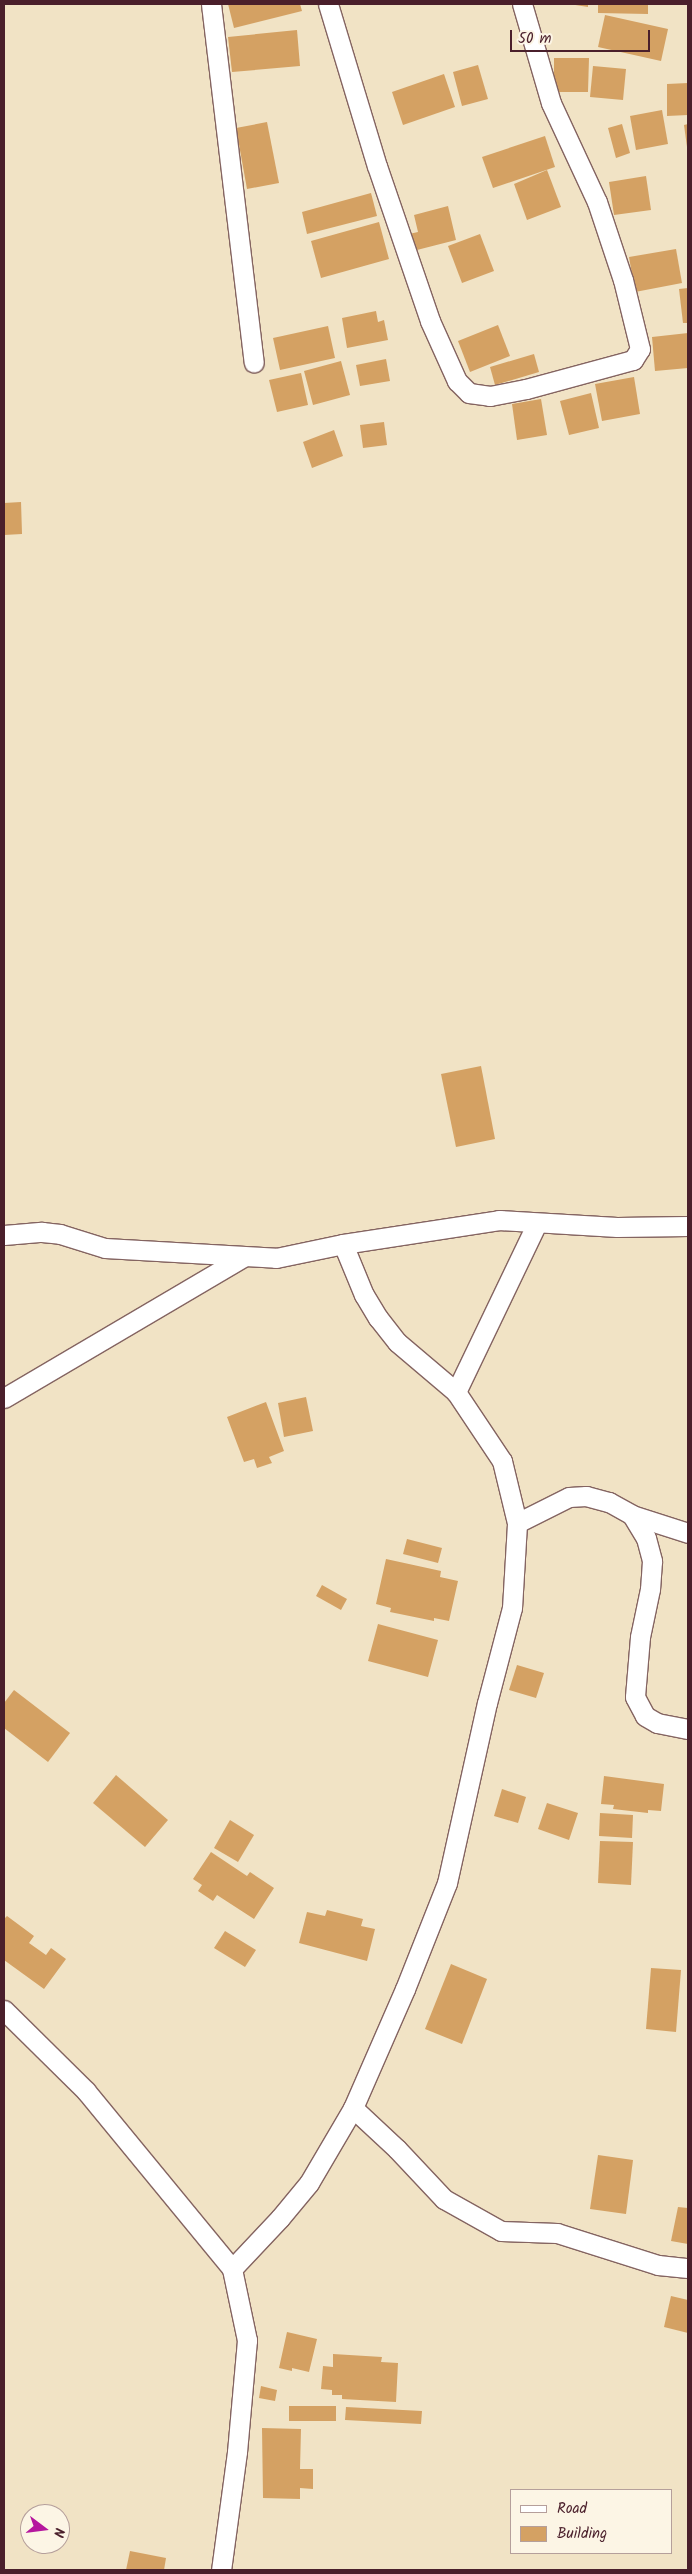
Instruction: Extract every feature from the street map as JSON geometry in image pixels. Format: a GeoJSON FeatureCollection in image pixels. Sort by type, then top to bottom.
{"type":"FeatureCollection","features":[{"type":"Feature","properties":{"kind":"street"},"geometry":{"type":"LineString","coordinates":[[211,4],[254,362]]}},
{"type":"Feature","properties":{"kind":"street"},"geometry":{"type":"LineString","coordinates":[[328,4],[377,166],[430,322],[457,381],[469,393],[490,396],[526,389],[633,360],[640,349],[623,280],[597,202],[551,103],[522,4]]}},
{"type":"Feature","properties":{"kind":"street"},"geometry":{"type":"LineString","coordinates":[[4,1235],[42,1232],[60,1234],[105,1248],[243,1258],[276,1258],[343,1244],[499,1220],[617,1227],[688,1226]]}},
{"type":"Feature","properties":{"kind":"street"},"geometry":{"type":"LineString","coordinates":[[456,1392],[537,1223]]}},
{"type":"Feature","properties":{"kind":"street"},"geometry":{"type":"LineString","coordinates":[[232,2269],[309,2183],[353,2108],[405,1990],[447,1883],[487,1703],[512,1608],[517,1523],[502,1461],[456,1392],[397,1342],[378,1318],[364,1295],[343,1244]]}},
{"type":"Feature","properties":{"kind":"street"},"geometry":{"type":"LineString","coordinates":[[4,1398],[243,1258]]}},
{"type":"Feature","properties":{"kind":"street"},"geometry":{"type":"LineString","coordinates":[[517,1523],[569,1497],[586,1496],[609,1502],[632,1514],[688,1533]]}},
{"type":"Feature","properties":{"kind":"street"},"geometry":{"type":"LineString","coordinates":[[632,1514],[646,1538],[652,1561],[650,1590],[640,1637],[634,1697],[645,1716],[651,1720],[688,1729]]}},
{"type":"Feature","properties":{"kind":"street"},"geometry":{"type":"LineString","coordinates":[[4,2010],[86,2091],[232,2269],[248,2340],[240,2424],[221,2570]]}},
{"type":"Feature","properties":{"kind":"street"},"geometry":{"type":"LineString","coordinates":[[353,2108],[397,2149],[444,2199],[501,2231],[557,2233],[658,2265],[688,2268]]}},
{"type":"Feature","properties":{"kind":"building"},"geometry":{"type":"Polygon","coordinates":[[[228,4],[300,4],[302,11],[234,28],[228,4]]]}},
{"type":"Feature","properties":{"kind":"building"},"geometry":{"type":"Polygon","coordinates":[[[569,4],[588,4],[588,7],[569,4]]]}},
{"type":"Feature","properties":{"kind":"building"},"geometry":{"type":"Polygon","coordinates":[[[598,4],[648,4],[648,14],[598,13],[598,4]]]}},
{"type":"Feature","properties":{"kind":"building"},"geometry":{"type":"Polygon","coordinates":[[[605,15],[668,29],[661,61],[598,47],[605,15]]]}},
{"type":"Feature","properties":{"kind":"building"},"geometry":{"type":"Polygon","coordinates":[[[297,30],[300,66],[232,72],[228,37],[297,30]]]}},
{"type":"Feature","properties":{"kind":"building"},"geometry":{"type":"Polygon","coordinates":[[[554,58],[589,58],[588,92],[554,92],[554,58]]]}},
{"type":"Feature","properties":{"kind":"building"},"geometry":{"type":"Polygon","coordinates":[[[478,65],[488,99],[462,106],[453,72],[478,65]]]}},
{"type":"Feature","properties":{"kind":"building"},"geometry":{"type":"Polygon","coordinates":[[[593,66],[626,69],[623,100],[590,97],[593,66]]]}},
{"type":"Feature","properties":{"kind":"building"},"geometry":{"type":"Polygon","coordinates":[[[444,74],[455,107],[403,125],[392,92],[444,74]]]}},
{"type":"Feature","properties":{"kind":"building"},"geometry":{"type":"Polygon","coordinates":[[[688,83],[688,115],[667,116],[667,84],[688,83]]]}},
{"type":"Feature","properties":{"kind":"building"},"geometry":{"type":"Polygon","coordinates":[[[662,110],[668,144],[636,150],[630,116],[662,110]]]}},
{"type":"Feature","properties":{"kind":"building"},"geometry":{"type":"Polygon","coordinates":[[[267,122],[279,183],[247,189],[236,128],[267,122]]]}},
{"type":"Feature","properties":{"kind":"building"},"geometry":{"type":"Polygon","coordinates":[[[622,124],[630,153],[616,158],[608,128],[622,124]]]}},
{"type":"Feature","properties":{"kind":"building"},"geometry":{"type":"Polygon","coordinates":[[[688,124],[688,147],[687,147],[684,125],[688,124]]]}},
{"type":"Feature","properties":{"kind":"building"},"geometry":{"type":"Polygon","coordinates":[[[545,136],[555,167],[493,188],[482,157],[545,136]]]}},
{"type":"Feature","properties":{"kind":"building"},"geometry":{"type":"Polygon","coordinates":[[[547,170],[561,207],[527,220],[514,184],[547,170]]]}},
{"type":"Feature","properties":{"kind":"building"},"geometry":{"type":"Polygon","coordinates":[[[646,176],[651,210],[614,215],[609,182],[646,176]]]}},
{"type":"Feature","properties":{"kind":"building"},"geometry":{"type":"Polygon","coordinates":[[[371,193],[377,216],[307,234],[302,212],[371,193]]]}},
{"type":"Feature","properties":{"kind":"building"},"geometry":{"type":"Polygon","coordinates":[[[448,206],[456,240],[413,251],[409,234],[418,232],[414,215],[448,206]]]}},
{"type":"Feature","properties":{"kind":"building"},"geometry":{"type":"Polygon","coordinates":[[[379,222],[389,259],[321,278],[311,241],[379,222]]]}},
{"type":"Feature","properties":{"kind":"building"},"geometry":{"type":"Polygon","coordinates":[[[480,234],[494,271],[462,283],[448,246],[480,234]]]}},
{"type":"Feature","properties":{"kind":"building"},"geometry":{"type":"Polygon","coordinates":[[[676,249],[682,283],[635,292],[629,257],[676,249]]]}},
{"type":"Feature","properties":{"kind":"building"},"geometry":{"type":"Polygon","coordinates":[[[688,288],[688,323],[683,323],[679,289],[688,288]]]}},
{"type":"Feature","properties":{"kind":"building"},"geometry":{"type":"Polygon","coordinates":[[[376,311],[378,322],[384,320],[388,340],[347,348],[342,318],[376,311]]]}},
{"type":"Feature","properties":{"kind":"building"},"geometry":{"type":"Polygon","coordinates":[[[498,325],[510,356],[470,372],[458,341],[498,325]]]}},
{"type":"Feature","properties":{"kind":"building"},"geometry":{"type":"Polygon","coordinates":[[[328,326],[335,358],[280,370],[273,338],[328,326]]]}},
{"type":"Feature","properties":{"kind":"building"},"geometry":{"type":"Polygon","coordinates":[[[688,333],[688,368],[655,371],[652,337],[688,333]]]}},
{"type":"Feature","properties":{"kind":"building"},"geometry":{"type":"Polygon","coordinates":[[[534,354],[539,372],[495,385],[490,367],[534,354]]]}},
{"type":"Feature","properties":{"kind":"building"},"geometry":{"type":"Polygon","coordinates":[[[386,359],[390,381],[360,386],[356,365],[386,359]]]}},
{"type":"Feature","properties":{"kind":"building"},"geometry":{"type":"Polygon","coordinates":[[[341,361],[350,395],[313,405],[304,371],[341,361]]]}},
{"type":"Feature","properties":{"kind":"building"},"geometry":{"type":"Polygon","coordinates":[[[301,373],[308,405],[277,412],[269,380],[301,373]]]}},
{"type":"Feature","properties":{"kind":"building"},"geometry":{"type":"Polygon","coordinates":[[[634,377],[640,414],[602,421],[595,384],[634,377]]]}},
{"type":"Feature","properties":{"kind":"building"},"geometry":{"type":"Polygon","coordinates":[[[591,393],[599,428],[569,435],[560,401],[591,393]]]}},
{"type":"Feature","properties":{"kind":"building"},"geometry":{"type":"Polygon","coordinates":[[[541,399],[547,435],[517,440],[512,404],[541,399]]]}},
{"type":"Feature","properties":{"kind":"building"},"geometry":{"type":"Polygon","coordinates":[[[384,422],[387,445],[363,448],[360,425],[384,422]]]}},
{"type":"Feature","properties":{"kind":"building"},"geometry":{"type":"Polygon","coordinates":[[[334,430],[343,456],[312,468],[303,442],[334,430]]]}},
{"type":"Feature","properties":{"kind":"building"},"geometry":{"type":"Polygon","coordinates":[[[21,502],[22,534],[4,535],[4,503],[21,502]]]}},
{"type":"Feature","properties":{"kind":"building"},"geometry":{"type":"Polygon","coordinates":[[[481,1066],[495,1139],[456,1147],[441,1074],[481,1066]]]}},
{"type":"Feature","properties":{"kind":"building"},"geometry":{"type":"Polygon","coordinates":[[[306,1397],[313,1431],[284,1437],[278,1403],[306,1397]]]}},
{"type":"Feature","properties":{"kind":"building"},"geometry":{"type":"Polygon","coordinates":[[[266,1402],[284,1451],[269,1457],[272,1463],[257,1468],[254,1459],[244,1462],[227,1417],[266,1402]]]}},
{"type":"Feature","properties":{"kind":"building"},"geometry":{"type":"Polygon","coordinates":[[[407,1539],[442,1548],[438,1563],[403,1554],[407,1539]]]}},
{"type":"Feature","properties":{"kind":"building"},"geometry":{"type":"Polygon","coordinates":[[[386,1559],[441,1571],[440,1577],[458,1581],[449,1621],[434,1618],[434,1621],[390,1612],[391,1608],[376,1604],[386,1559]]]}},
{"type":"Feature","properties":{"kind":"building"},"geometry":{"type":"Polygon","coordinates":[[[322,1585],[347,1599],[341,1610],[316,1596],[322,1585]]]}},
{"type":"Feature","properties":{"kind":"building"},"geometry":{"type":"Polygon","coordinates":[[[378,1624],[438,1640],[428,1677],[368,1661],[378,1624]]]}},
{"type":"Feature","properties":{"kind":"building"},"geometry":{"type":"Polygon","coordinates":[[[517,1665],[544,1673],[536,1698],[509,1690],[517,1665]]]}},
{"type":"Feature","properties":{"kind":"building"},"geometry":{"type":"Polygon","coordinates":[[[14,1690],[70,1733],[48,1762],[4,1728],[4,1703],[14,1690]]]}},
{"type":"Feature","properties":{"kind":"building"},"geometry":{"type":"Polygon","coordinates":[[[116,1775],[168,1820],[145,1847],[93,1803],[116,1775]]]}},
{"type":"Feature","properties":{"kind":"building"},"geometry":{"type":"Polygon","coordinates":[[[604,1776],[664,1784],[661,1811],[648,1810],[648,1813],[613,1809],[614,1805],[601,1804],[604,1776]]]}},
{"type":"Feature","properties":{"kind":"building"},"geometry":{"type":"Polygon","coordinates":[[[502,1789],[526,1797],[518,1823],[494,1816],[502,1789]]]}},
{"type":"Feature","properties":{"kind":"building"},"geometry":{"type":"Polygon","coordinates":[[[547,1803],[578,1813],[569,1840],[538,1829],[547,1803]]]}},
{"type":"Feature","properties":{"kind":"building"},"geometry":{"type":"Polygon","coordinates":[[[600,1813],[633,1815],[632,1838],[599,1836],[600,1813]]]}},
{"type":"Feature","properties":{"kind":"building"},"geometry":{"type":"Polygon","coordinates":[[[230,1820],[254,1835],[238,1862],[214,1848],[230,1820]]]}},
{"type":"Feature","properties":{"kind":"building"},"geometry":{"type":"Polygon","coordinates":[[[600,1841],[633,1842],[631,1885],[598,1883],[600,1841]]]}},
{"type":"Feature","properties":{"kind":"building"},"geometry":{"type":"Polygon","coordinates":[[[211,1852],[247,1876],[250,1872],[274,1888],[254,1919],[217,1895],[213,1901],[198,1891],[202,1885],[193,1879],[211,1852]]]}},
{"type":"Feature","properties":{"kind":"building"},"geometry":{"type":"Polygon","coordinates":[[[327,1910],[363,1919],[361,1926],[375,1929],[367,1961],[299,1943],[307,1912],[325,1916],[327,1910]]]}},
{"type":"Feature","properties":{"kind":"building"},"geometry":{"type":"Polygon","coordinates":[[[7,1916],[34,1936],[29,1943],[46,1955],[51,1948],[66,1959],[44,1989],[4,1960],[4,1919],[7,1916]]]}},
{"type":"Feature","properties":{"kind":"building"},"geometry":{"type":"Polygon","coordinates":[[[225,1931],[256,1950],[245,1967],[214,1948],[225,1931]]]}},
{"type":"Feature","properties":{"kind":"building"},"geometry":{"type":"Polygon","coordinates":[[[451,1964],[487,1979],[462,2044],[425,2029],[451,1964]]]}},
{"type":"Feature","properties":{"kind":"building"},"geometry":{"type":"Polygon","coordinates":[[[651,1968],[681,1970],[676,2032],[646,2029],[651,1968]]]}},
{"type":"Feature","properties":{"kind":"building"},"geometry":{"type":"Polygon","coordinates":[[[598,2155],[633,2160],[626,2214],[590,2209],[598,2155]]]}},
{"type":"Feature","properties":{"kind":"building"},"geometry":{"type":"Polygon","coordinates":[[[678,2207],[688,2208],[688,2244],[671,2241],[678,2207]]]}},
{"type":"Feature","properties":{"kind":"building"},"geometry":{"type":"Polygon","coordinates":[[[671,2296],[688,2300],[688,2333],[664,2327],[671,2296]]]}},
{"type":"Feature","properties":{"kind":"building"},"geometry":{"type":"Polygon","coordinates":[[[287,2332],[317,2339],[309,2372],[292,2368],[292,2371],[279,2368],[287,2332]]]}},
{"type":"Feature","properties":{"kind":"building"},"geometry":{"type":"Polygon","coordinates":[[[333,2354],[382,2357],[381,2362],[398,2363],[396,2402],[342,2399],[342,2395],[332,2395],[332,2390],[321,2389],[323,2366],[333,2367],[333,2354]]]}},
{"type":"Feature","properties":{"kind":"building"},"geometry":{"type":"Polygon","coordinates":[[[261,2386],[277,2390],[275,2401],[259,2398],[261,2386]]]}},
{"type":"Feature","properties":{"kind":"building"},"geometry":{"type":"Polygon","coordinates":[[[289,2406],[336,2406],[336,2421],[289,2421],[289,2406]]]}},
{"type":"Feature","properties":{"kind":"building"},"geometry":{"type":"Polygon","coordinates":[[[346,2407],[422,2411],[421,2424],[345,2420],[346,2407]]]}},
{"type":"Feature","properties":{"kind":"building"},"geometry":{"type":"Polygon","coordinates":[[[262,2428],[301,2429],[300,2469],[313,2469],[313,2489],[300,2488],[300,2499],[263,2498],[262,2428]]]}},
{"type":"Feature","properties":{"kind":"building"},"geometry":{"type":"Polygon","coordinates":[[[130,2551],[166,2558],[164,2570],[126,2570],[130,2551]]]}}]}
